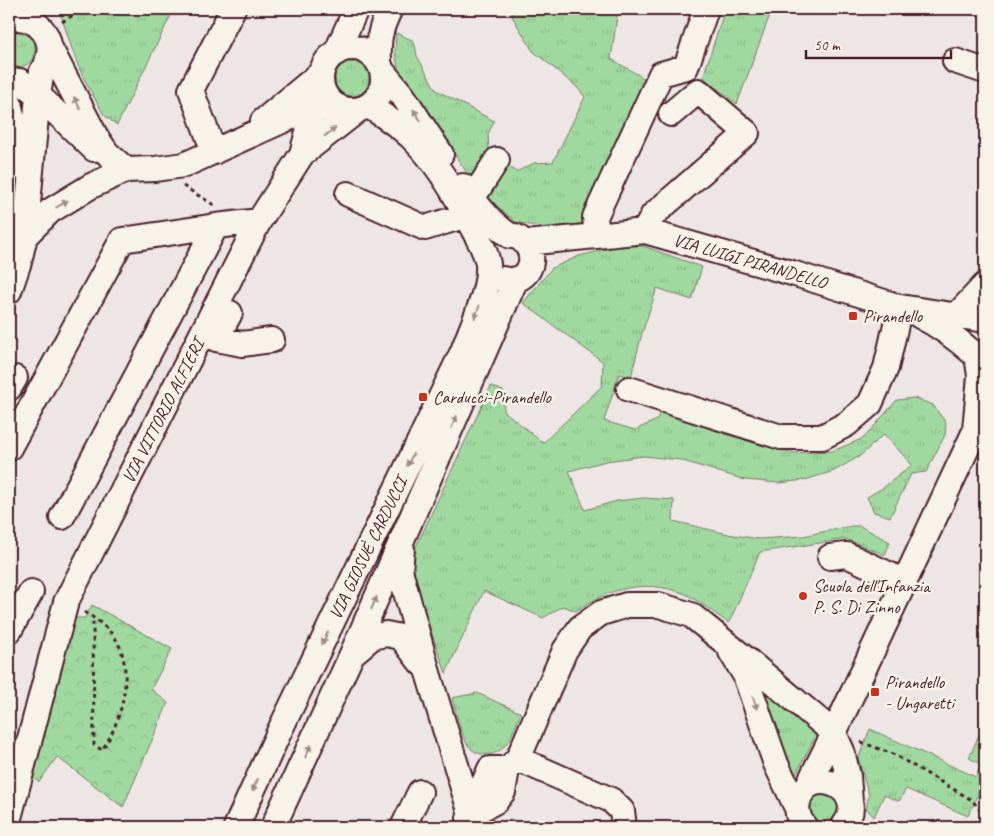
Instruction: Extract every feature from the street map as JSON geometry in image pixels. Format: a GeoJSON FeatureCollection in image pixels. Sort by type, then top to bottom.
{"type":"FeatureCollection","features":[{"type":"Feature","properties":{"kind":"street"},"geometry":{"type":"LineString","coordinates":[[22,85],[42,71],[48,60],[49,42],[43,9]]}},
{"type":"Feature","properties":{"kind":"street"},"geometry":{"type":"LineString","coordinates":[[214,152],[190,90],[233,9]]}},
{"type":"Feature","properties":{"kind":"street"},"geometry":{"type":"LineString","coordinates":[[336,53],[356,9]]}},
{"type":"Feature","properties":{"kind":"street"},"geometry":{"type":"LineString","coordinates":[[26,236],[50,211],[91,186],[126,170],[184,165],[293,116],[355,107],[374,102],[382,91],[383,85],[378,46],[381,26],[390,9]]}},
{"type":"Feature","properties":{"kind":"street"},"geometry":{"type":"LineString","coordinates":[[597,236],[595,217],[661,74],[686,67],[706,9]]}},
{"type":"Feature","properties":{"kind":"street"},"geometry":{"type":"LineString","coordinates":[[9,19],[30,20],[40,26],[96,137],[108,153],[126,170]]}},
{"type":"Feature","properties":{"kind":"street"},"geometry":{"type":"LineString","coordinates":[[381,67],[370,54],[359,48],[347,48],[336,53],[327,61],[322,78],[326,97],[355,107],[411,137],[470,207],[518,240],[531,255],[523,274],[507,280],[499,278],[492,272],[470,207],[444,160],[403,96],[381,67]]}},
{"type":"Feature","properties":{"kind":"street"},"geometry":{"type":"LineString","coordinates":[[956,62],[985,71]]}},
{"type":"Feature","properties":{"kind":"street"},"geometry":{"type":"LineString","coordinates":[[243,138],[322,78]]}},
{"type":"Feature","properties":{"kind":"street","name":"VIA VITTORIO ALFIERI"},"geometry":{"type":"LineString","coordinates":[[302,154],[322,78]]}},
{"type":"Feature","properties":{"kind":"street"},"geometry":{"type":"LineString","coordinates":[[22,85],[98,154],[126,170]]}},
{"type":"Feature","properties":{"kind":"street"},"geometry":{"type":"LineString","coordinates":[[9,291],[20,262],[26,236],[28,197],[22,85]]}},
{"type":"Feature","properties":{"kind":"street"},"geometry":{"type":"LineString","coordinates":[[645,231],[653,215],[747,134],[698,91],[671,114]]}},
{"type":"Feature","properties":{"kind":"street"},"geometry":{"type":"LineString","coordinates":[[9,102],[21,152],[28,197]]}},
{"type":"Feature","properties":{"kind":"street","name":"VIA VITTORIO ALFIERI"},"geometry":{"type":"LineString","coordinates":[[9,818],[66,602],[260,221],[302,154],[355,107]]}},
{"type":"Feature","properties":{"kind":"street"},"geometry":{"type":"LineString","coordinates":[[348,194],[425,228],[470,207],[497,160]]}},
{"type":"Feature","properties":{"kind":"street"},"geometry":{"type":"LineString","coordinates":[[9,448],[122,240],[260,221]]}},
{"type":"Feature","properties":{"kind":"street","name":"VIA VITTORIO ALFIERI"},"geometry":{"type":"LineString","coordinates":[[260,221],[263,249],[216,339],[242,344],[272,340]]}},
{"type":"Feature","properties":{"kind":"street"},"geometry":{"type":"LineString","coordinates":[[62,517],[226,225]]}},
{"type":"Feature","properties":{"kind":"street","name":"VIA LUIGI PIRANDELLO"},"geometry":{"type":"LineString","coordinates":[[518,240],[597,236],[645,231],[792,273],[900,307],[985,321]]}},
{"type":"Feature","properties":{"kind":"street","name":"VIA LUIGI PIRANDELLO"},"geometry":{"type":"LineString","coordinates":[[523,274],[597,236]]}},
{"type":"Feature","properties":{"kind":"street"},"geometry":{"type":"LineString","coordinates":[[487,260],[489,248],[494,241],[502,237],[518,240]]}},
{"type":"Feature","properties":{"kind":"street","name":"VIA GIOSUÈ CARDUCCI"},"geometry":{"type":"LineString","coordinates":[[236,827],[298,693],[463,351],[484,294],[487,260]]}},
{"type":"Feature","properties":{"kind":"street","name":"VIA GIOSUÈ CARDUCCI"},"geometry":{"type":"LineString","coordinates":[[273,827],[523,274]]}},
{"type":"Feature","properties":{"kind":"street"},"geometry":{"type":"LineString","coordinates":[[956,316],[985,284]]}},
{"type":"Feature","properties":{"kind":"street"},"geometry":{"type":"LineString","coordinates":[[629,389],[781,437],[822,437],[847,424],[870,404],[886,368],[900,307]]}},
{"type":"Feature","properties":{"kind":"street","name":"VIA LUIGI PIRANDELLO"},"geometry":{"type":"LineString","coordinates":[[900,307],[935,324],[953,336],[979,361]]}},
{"type":"Feature","properties":{"kind":"street"},"geometry":{"type":"LineString","coordinates":[[800,820],[800,797],[834,733],[905,582],[982,427],[979,361],[971,343],[974,334],[985,321]]}},
{"type":"Feature","properties":{"kind":"street"},"geometry":{"type":"LineString","coordinates":[[403,537],[400,570],[449,744],[468,820],[496,801],[503,792],[506,784],[505,766],[565,650],[580,628],[601,613],[627,605],[659,605],[691,615],[834,733],[842,751],[848,776],[850,815],[843,827]]}},
{"type":"Feature","properties":{"kind":"street"},"geometry":{"type":"LineString","coordinates":[[830,557],[847,555],[905,582]]}},
{"type":"Feature","properties":{"kind":"street"},"geometry":{"type":"LineString","coordinates":[[9,630],[31,592]]}},
{"type":"Feature","properties":{"kind":"street"},"geometry":{"type":"LineString","coordinates":[[352,654],[372,637],[386,634],[400,637],[428,673]]}},
{"type":"Feature","properties":{"kind":"street"},"geometry":{"type":"LineString","coordinates":[[727,644],[745,675],[776,764],[800,820]]}},
{"type":"Feature","properties":{"kind":"street"},"geometry":{"type":"LineString","coordinates":[[298,693],[328,707]]}},
{"type":"Feature","properties":{"kind":"street"},"geometry":{"type":"LineString","coordinates":[[449,744],[464,760],[476,766],[505,766],[611,800],[622,811],[624,827]]}},
{"type":"Feature","properties":{"kind":"street"},"geometry":{"type":"LineString","coordinates":[[807,787],[820,782],[832,783],[844,790],[850,802]]}},
{"type":"Feature","properties":{"kind":"street"},"geometry":{"type":"LineString","coordinates":[[403,827],[420,792]]}},
{"type":"Feature","properties":{"kind":"path"},"geometry":{"type":"LineString","coordinates":[[155,169],[228,213],[226,225]]}},
{"type":"Feature","properties":{"kind":"path"},"geometry":{"type":"LineString","coordinates":[[66,602],[93,618],[103,625],[118,643],[124,666],[123,695],[119,718],[111,737],[102,750],[94,745],[93,618]]}},
{"type":"Feature","properties":{"kind":"path"},"geometry":{"type":"LineString","coordinates":[[834,733],[893,754],[972,800],[985,816],[985,827]]}},
{"type":"Feature","properties":{"kind":"green space"},"geometry":{"type":"Polygon","coordinates":[[[59,9],[174,9],[117,125],[104,115],[84,79],[59,9]]]}},
{"type":"Feature","properties":{"kind":"green space"},"geometry":{"type":"Polygon","coordinates":[[[511,9],[618,9],[611,59],[649,81],[587,223],[544,228],[516,222],[493,203],[470,177],[400,76],[395,53],[396,33],[414,41],[417,56],[436,90],[494,121],[488,134],[489,151],[516,172],[534,163],[553,162],[585,97],[577,87],[533,51],[513,18],[511,9]]]}},
{"type":"Feature","properties":{"kind":"green space"},"geometry":{"type":"Polygon","coordinates":[[[725,9],[772,9],[737,104],[703,77],[725,9]]]}},
{"type":"Feature","properties":{"kind":"green space"},"geometry":{"type":"Polygon","coordinates":[[[13,32],[24,33],[31,38],[34,45],[35,52],[27,65],[19,67],[9,65],[9,34],[13,32]]]}},
{"type":"Feature","properties":{"kind":"green space"},"geometry":{"type":"Polygon","coordinates":[[[352,62],[359,63],[364,67],[368,72],[368,86],[364,91],[359,95],[352,96],[345,95],[340,91],[336,86],[335,79],[336,72],[340,67],[345,63],[352,62]]]}},
{"type":"Feature","properties":{"kind":"green space"},"geometry":{"type":"Polygon","coordinates":[[[619,246],[643,246],[702,267],[692,300],[657,288],[642,333],[631,377],[619,374],[604,421],[635,430],[657,420],[660,412],[754,443],[794,453],[833,451],[864,438],[897,400],[914,398],[933,405],[946,423],[945,435],[926,472],[911,474],[890,517],[874,512],[867,497],[883,488],[912,465],[884,434],[860,456],[834,471],[805,480],[779,483],[745,480],[680,460],[644,456],[606,461],[569,471],[585,510],[617,501],[644,498],[674,500],[673,521],[728,534],[759,539],[803,536],[851,526],[860,526],[890,542],[885,555],[846,539],[760,552],[729,623],[688,595],[654,587],[627,588],[601,597],[576,611],[563,606],[543,618],[484,591],[446,673],[411,576],[412,555],[491,386],[503,391],[504,411],[543,443],[602,386],[603,362],[523,303],[552,268],[579,256],[619,246]]]}},
{"type":"Feature","properties":{"kind":"green space"},"geometry":{"type":"Polygon","coordinates":[[[92,605],[172,649],[151,689],[168,703],[123,807],[57,757],[39,782],[31,775],[67,618],[85,618],[92,605]]]}},
{"type":"Feature","properties":{"kind":"green space"},"geometry":{"type":"Polygon","coordinates":[[[759,679],[817,733],[793,780],[759,679]]]}},
{"type":"Feature","properties":{"kind":"green space"},"geometry":{"type":"Polygon","coordinates":[[[477,693],[521,713],[508,742],[498,752],[482,754],[476,752],[468,745],[461,730],[452,698],[477,693]]]}},
{"type":"Feature","properties":{"kind":"green space"},"geometry":{"type":"Polygon","coordinates":[[[985,721],[985,802],[977,796],[968,816],[906,789],[899,801],[884,795],[874,817],[866,808],[869,795],[858,759],[870,729],[976,777],[981,764],[969,758],[985,721]]]}},
{"type":"Feature","properties":{"kind":"green space"},"geometry":{"type":"Polygon","coordinates":[[[824,793],[835,797],[839,808],[835,819],[824,823],[813,819],[809,808],[813,797],[824,793]]]}},
{"type":"Feature","properties":{"kind":"place","name":"Pirandello"},"geometry":{"type":"Point","coordinates":[853,316]}},
{"type":"Feature","properties":{"kind":"place","name":"Carducci-Pirandello"},"geometry":{"type":"Point","coordinates":[423,397]}},
{"type":"Feature","properties":{"kind":"place","name":"Scuola dell'Infanzia P. S. Di Zinno"},"geometry":{"type":"Point","coordinates":[803,596]}},
{"type":"Feature","properties":{"kind":"place","name":"Pirandello - Ungaretti"},"geometry":{"type":"Point","coordinates":[875,692]}}]}
